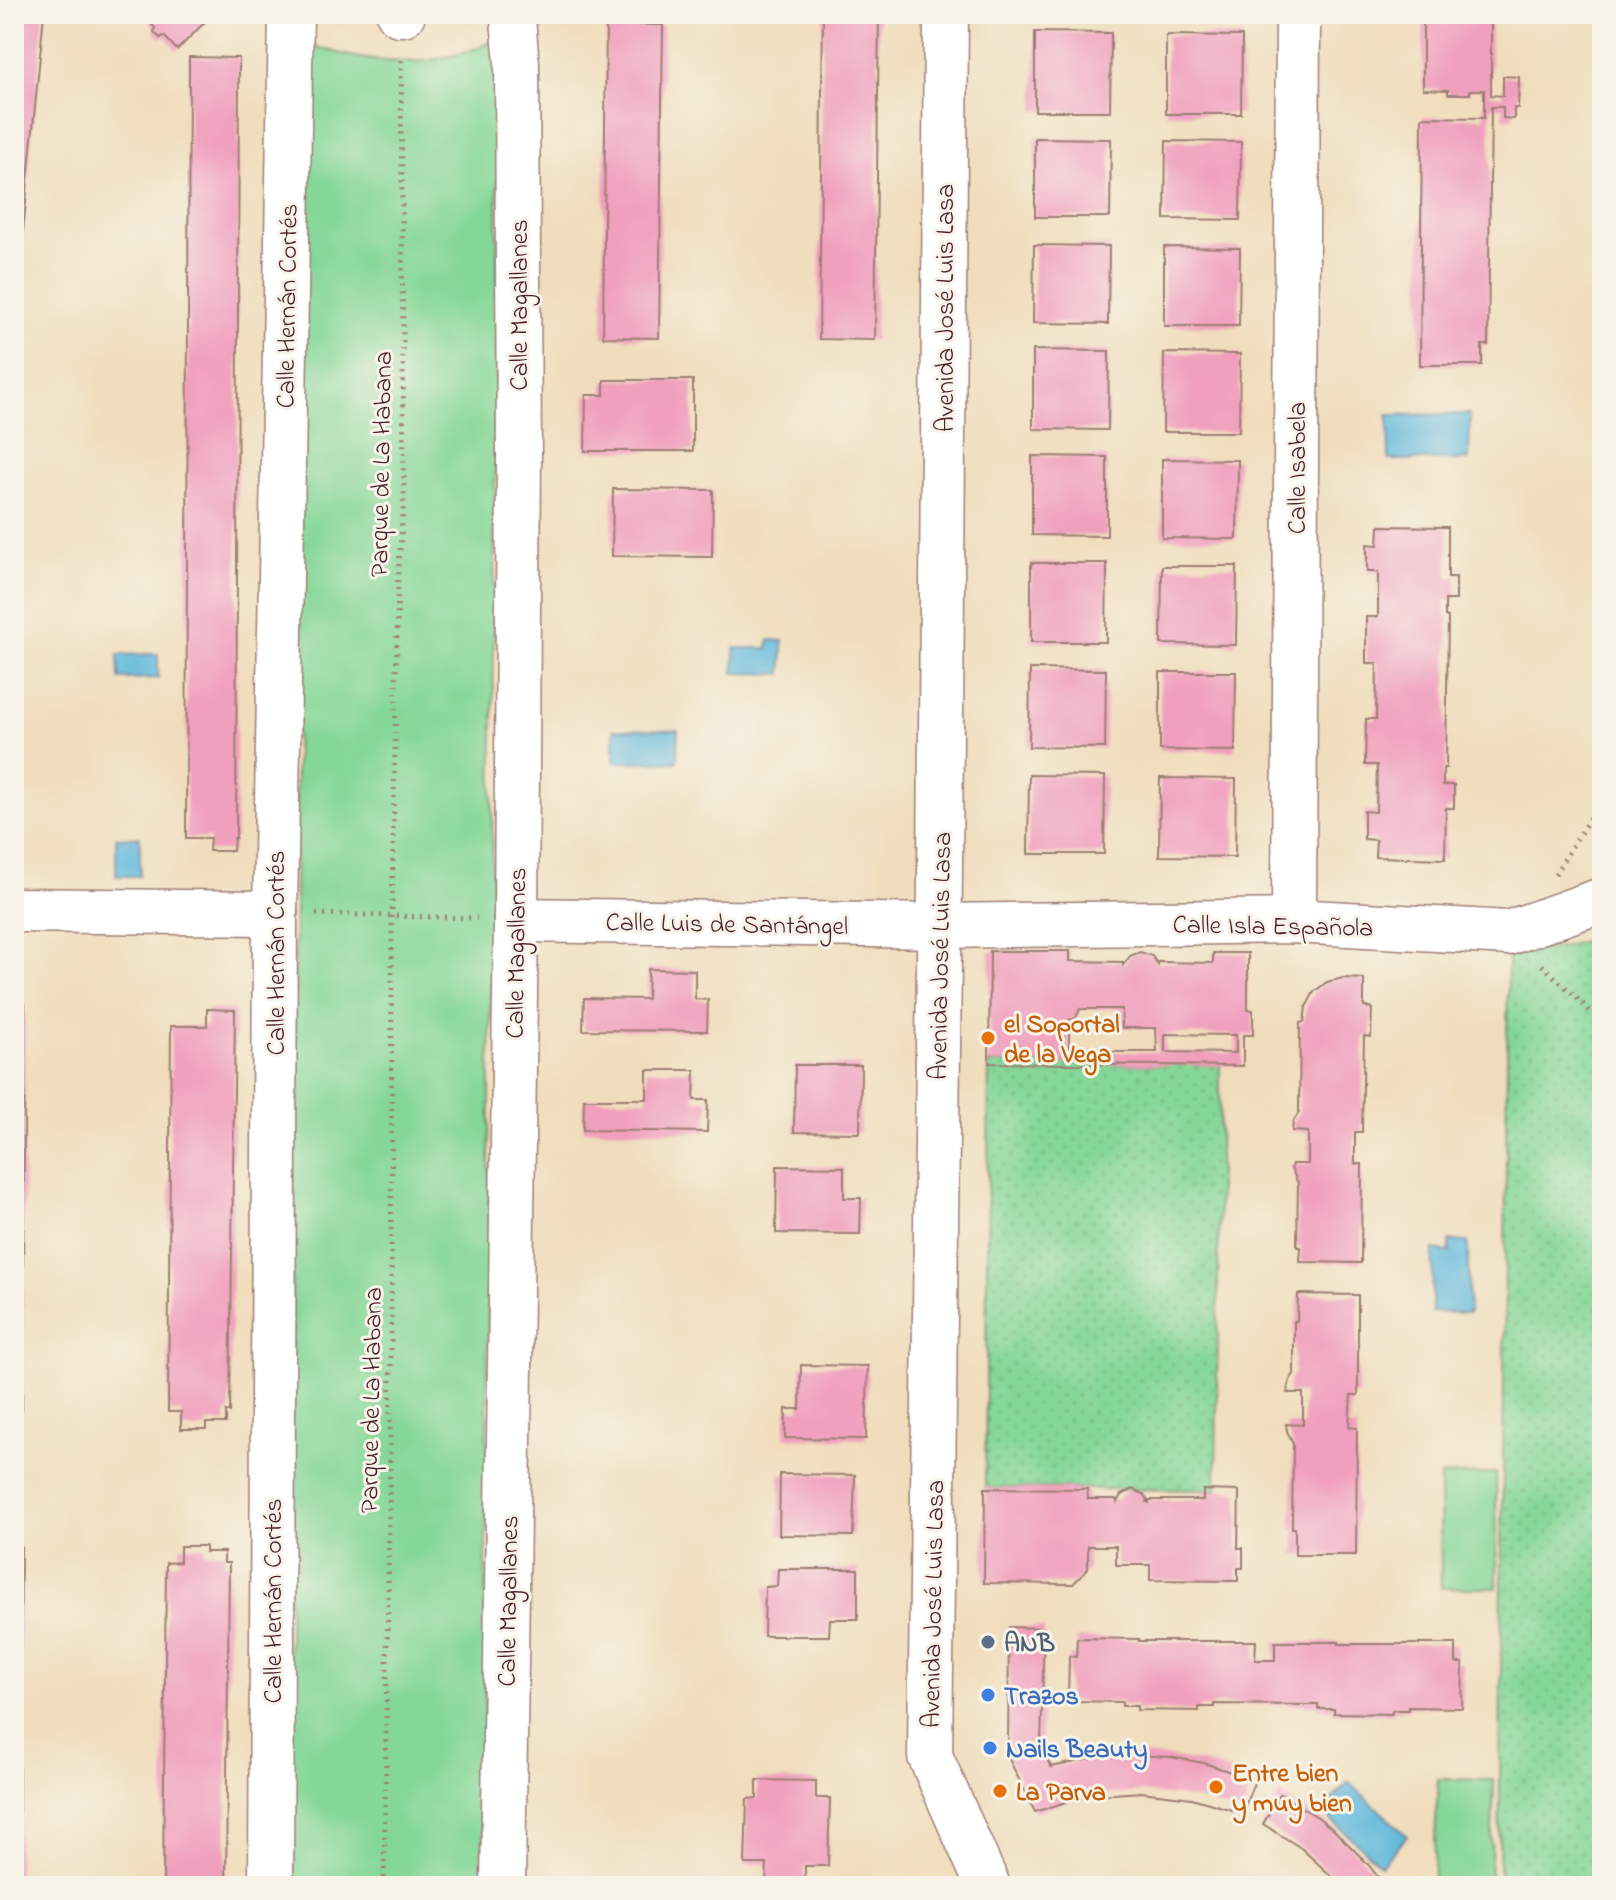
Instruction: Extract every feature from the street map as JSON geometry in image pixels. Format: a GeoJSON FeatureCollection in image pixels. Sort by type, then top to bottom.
{"type":"FeatureCollection","features":[{"type":"Feature","properties":{"kind":"street","name":"Avenida José Luis Lasa"},"geometry":{"type":"LineString","coordinates":[[946,14],[930,1756],[988,1886]]}},
{"type":"Feature","properties":{"kind":"street","name":"Calle Isabela"},"geometry":{"type":"LineString","coordinates":[[1294,921],[1298,14]]}},
{"type":"Feature","properties":{"kind":"street","name":"Calle Hernán Cortés"},"geometry":{"type":"LineString","coordinates":[[271,1886],[275,913],[293,16]]}},
{"type":"Feature","properties":{"kind":"street","name":"Calle Magallanes"},"geometry":{"type":"LineString","coordinates":[[503,1886],[519,455],[517,64],[511,16]]}},
{"type":"Feature","properties":{"kind":"street","name":"Calle Isla Española"},"geometry":{"type":"LineString","coordinates":[[939,926],[1294,921],[1508,933],[1602,900]]}},
{"type":"Feature","properties":{"kind":"street"},"geometry":{"type":"LineString","coordinates":[[14,910],[275,913]]}},
{"type":"Feature","properties":{"kind":"street","name":"Calle Luis de Santángel"},"geometry":{"type":"LineString","coordinates":[[516,920],[939,926]]}},
{"type":"Feature","properties":{"kind":"path","name":"Parque de La Habana"},"geometry":{"type":"LineString","coordinates":[[384,1886],[391,1366],[392,914],[398,577],[404,498],[401,14]]}},
{"type":"Feature","properties":{"kind":"path"},"geometry":{"type":"LineString","coordinates":[[1546,885],[1602,798]]}},
{"type":"Feature","properties":{"kind":"path"},"geometry":{"type":"LineString","coordinates":[[275,913],[516,920]]}},
{"type":"Feature","properties":{"kind":"path"},"geometry":{"type":"LineString","coordinates":[[1508,933],[1602,1022]]}},
{"type":"Feature","properties":{"kind":"green space"},"geometry":{"type":"Polygon","coordinates":[[[499,38],[483,1886],[287,1886],[302,42],[352,56],[401,62],[450,56],[499,38]]]}},
{"type":"Feature","properties":{"kind":"green space"},"geometry":{"type":"Polygon","coordinates":[[[1602,936],[1602,1886],[1499,1886],[1508,956],[1602,936]]]}},
{"type":"Feature","properties":{"kind":"green space"},"geometry":{"type":"Polygon","coordinates":[[[989,1063],[1220,1065],[1216,1490],[985,1488],[989,1063]]]}},
{"type":"Feature","properties":{"kind":"green space"},"geometry":{"type":"Polygon","coordinates":[[[1496,1473],[1497,1588],[1441,1588],[1440,1476],[1496,1473]]]}},
{"type":"Feature","properties":{"kind":"green space"},"geometry":{"type":"Polygon","coordinates":[[[1438,1779],[1494,1780],[1490,1886],[1433,1886],[1438,1779]]]}},
{"type":"Feature","properties":{"kind":"water"},"geometry":{"type":"Polygon","coordinates":[[[1470,414],[1469,460],[1389,460],[1388,415],[1470,414]]]}},
{"type":"Feature","properties":{"kind":"water"},"geometry":{"type":"Polygon","coordinates":[[[769,640],[783,641],[782,674],[734,673],[735,648],[768,648],[769,640]]]}},
{"type":"Feature","properties":{"kind":"water"},"geometry":{"type":"Polygon","coordinates":[[[158,654],[158,678],[119,679],[118,655],[158,654]]]}},
{"type":"Feature","properties":{"kind":"water"},"geometry":{"type":"Polygon","coordinates":[[[614,729],[678,730],[677,762],[614,762],[614,729]]]}},
{"type":"Feature","properties":{"kind":"water"},"geometry":{"type":"Polygon","coordinates":[[[140,837],[140,876],[116,876],[116,838],[140,837]]]}},
{"type":"Feature","properties":{"kind":"water"},"geometry":{"type":"Polygon","coordinates":[[[1449,1241],[1468,1242],[1469,1313],[1432,1312],[1433,1250],[1450,1252],[1449,1241]]]}},
{"type":"Feature","properties":{"kind":"water"},"geometry":{"type":"Polygon","coordinates":[[[1349,1782],[1407,1836],[1381,1865],[1321,1811],[1349,1782]]]}},
{"type":"Feature","properties":{"kind":"building"},"geometry":{"type":"Polygon","coordinates":[[[14,14],[44,14],[16,304],[14,304],[14,14]]]}},
{"type":"Feature","properties":{"kind":"building"},"geometry":{"type":"Polygon","coordinates":[[[142,14],[213,14],[177,50],[164,36],[160,38],[154,32],[155,28],[142,14]]]}},
{"type":"Feature","properties":{"kind":"building"},"geometry":{"type":"Polygon","coordinates":[[[823,14],[879,14],[875,340],[819,339],[823,14]]]}},
{"type":"Feature","properties":{"kind":"building"},"geometry":{"type":"Polygon","coordinates":[[[1423,14],[1491,14],[1491,95],[1503,96],[1503,76],[1519,77],[1518,108],[1514,108],[1514,119],[1503,118],[1503,107],[1491,107],[1488,345],[1482,345],[1482,365],[1420,365],[1422,117],[1484,118],[1484,90],[1470,90],[1470,94],[1448,94],[1448,90],[1423,89],[1423,14]]]}},
{"type":"Feature","properties":{"kind":"building"},"geometry":{"type":"Polygon","coordinates":[[[606,24],[663,25],[659,338],[603,337],[606,24]]]}},
{"type":"Feature","properties":{"kind":"building"},"geometry":{"type":"Polygon","coordinates":[[[1035,32],[1111,33],[1110,111],[1035,111],[1035,32]]]}},
{"type":"Feature","properties":{"kind":"building"},"geometry":{"type":"Polygon","coordinates":[[[1166,35],[1242,36],[1241,114],[1166,114],[1166,35]]]}},
{"type":"Feature","properties":{"kind":"building"},"geometry":{"type":"Polygon","coordinates":[[[189,57],[239,58],[236,838],[233,851],[209,851],[210,838],[186,838],[189,57]]]}},
{"type":"Feature","properties":{"kind":"building"},"geometry":{"type":"Polygon","coordinates":[[[1035,138],[1111,139],[1110,217],[1035,217],[1035,138]]]}},
{"type":"Feature","properties":{"kind":"building"},"geometry":{"type":"Polygon","coordinates":[[[1166,141],[1241,142],[1240,220],[1165,219],[1166,141]]]}},
{"type":"Feature","properties":{"kind":"building"},"geometry":{"type":"Polygon","coordinates":[[[1034,245],[1109,246],[1108,324],[1033,323],[1034,245]]]}},
{"type":"Feature","properties":{"kind":"building"},"geometry":{"type":"Polygon","coordinates":[[[1164,247],[1240,248],[1239,326],[1164,326],[1164,247]]]}},
{"type":"Feature","properties":{"kind":"building"},"geometry":{"type":"Polygon","coordinates":[[[1033,350],[1109,351],[1108,430],[1033,429],[1033,350]]]}},
{"type":"Feature","properties":{"kind":"building"},"geometry":{"type":"Polygon","coordinates":[[[1164,353],[1240,354],[1239,432],[1163,432],[1164,353]]]}},
{"type":"Feature","properties":{"kind":"building"},"geometry":{"type":"Polygon","coordinates":[[[604,380],[693,380],[693,451],[585,451],[586,395],[604,395],[604,380]]]}},
{"type":"Feature","properties":{"kind":"building"},"geometry":{"type":"Polygon","coordinates":[[[1032,456],[1107,457],[1107,536],[1032,535],[1032,456]]]}},
{"type":"Feature","properties":{"kind":"building"},"geometry":{"type":"Polygon","coordinates":[[[1162,459],[1238,460],[1237,539],[1162,538],[1162,459]]]}},
{"type":"Feature","properties":{"kind":"building"},"geometry":{"type":"Polygon","coordinates":[[[613,489],[713,490],[712,557],[612,556],[613,489]]]}},
{"type":"Feature","properties":{"kind":"building"},"geometry":{"type":"Polygon","coordinates":[[[1379,526],[1448,527],[1448,577],[1456,577],[1456,600],[1445,600],[1445,616],[1448,617],[1446,768],[1443,768],[1443,785],[1454,785],[1454,808],[1446,808],[1445,859],[1375,857],[1376,840],[1364,839],[1364,811],[1376,812],[1377,765],[1365,765],[1366,719],[1376,719],[1377,663],[1366,663],[1366,617],[1378,617],[1378,572],[1367,572],[1367,544],[1378,545],[1379,526]]]}},
{"type":"Feature","properties":{"kind":"building"},"geometry":{"type":"Polygon","coordinates":[[[1031,563],[1107,563],[1106,642],[1031,642],[1031,563]]]}},
{"type":"Feature","properties":{"kind":"building"},"geometry":{"type":"Polygon","coordinates":[[[1162,566],[1237,566],[1236,645],[1161,644],[1162,566]]]}},
{"type":"Feature","properties":{"kind":"building"},"geometry":{"type":"Polygon","coordinates":[[[1030,669],[1106,670],[1105,748],[1029,747],[1030,669]]]}},
{"type":"Feature","properties":{"kind":"building"},"geometry":{"type":"Polygon","coordinates":[[[1160,672],[1236,672],[1235,751],[1160,750],[1160,672]]]}},
{"type":"Feature","properties":{"kind":"building"},"geometry":{"type":"Polygon","coordinates":[[[1029,775],[1105,776],[1104,854],[1028,854],[1029,775]]]}},
{"type":"Feature","properties":{"kind":"building"},"geometry":{"type":"Polygon","coordinates":[[[1160,778],[1236,779],[1235,857],[1159,856],[1160,778]]]}},
{"type":"Feature","properties":{"kind":"building"},"geometry":{"type":"Polygon","coordinates":[[[990,951],[1070,951],[1070,961],[1123,962],[1123,965],[1130,956],[1140,952],[1152,956],[1158,965],[1158,962],[1213,963],[1213,953],[1248,953],[1248,1010],[1253,1010],[1253,1035],[1243,1035],[1243,1066],[989,1063],[990,951]],[[1080,1009],[1076,1018],[1069,1020],[1069,1052],[1157,1052],[1156,1028],[1122,1028],[1122,1009],[1080,1009]],[[1165,1034],[1165,1052],[1236,1053],[1236,1035],[1165,1034]]]}},
{"type":"Feature","properties":{"kind":"building"},"geometry":{"type":"Polygon","coordinates":[[[648,969],[695,970],[695,999],[708,1000],[707,1031],[583,1030],[584,998],[647,999],[648,969]]]}},
{"type":"Feature","properties":{"kind":"building"},"geometry":{"type":"Polygon","coordinates":[[[1343,978],[1364,979],[1364,1007],[1372,1008],[1371,1037],[1364,1036],[1362,1132],[1355,1132],[1355,1164],[1362,1164],[1361,1263],[1300,1262],[1301,1247],[1297,1247],[1298,1183],[1291,1168],[1292,1164],[1308,1164],[1308,1132],[1292,1131],[1299,1112],[1300,1023],[1304,1022],[1306,1007],[1314,992],[1327,982],[1343,978]]]}},
{"type":"Feature","properties":{"kind":"building"},"geometry":{"type":"Polygon","coordinates":[[[14,1004],[25,1004],[22,1411],[14,1411],[14,1004]]]}},
{"type":"Feature","properties":{"kind":"building"},"geometry":{"type":"Polygon","coordinates":[[[207,1009],[235,1010],[230,1412],[226,1412],[226,1423],[206,1423],[206,1429],[181,1429],[181,1412],[168,1412],[171,1026],[207,1026],[207,1009]]]}},
{"type":"Feature","properties":{"kind":"building"},"geometry":{"type":"Polygon","coordinates":[[[795,1065],[861,1065],[860,1133],[794,1132],[795,1065]]]}},
{"type":"Feature","properties":{"kind":"building"},"geometry":{"type":"Polygon","coordinates":[[[647,1070],[695,1070],[694,1100],[708,1100],[707,1132],[583,1130],[584,1099],[647,1099],[647,1070]]]}},
{"type":"Feature","properties":{"kind":"building"},"geometry":{"type":"Polygon","coordinates":[[[777,1166],[844,1167],[844,1198],[861,1198],[860,1234],[776,1233],[777,1166]]]}},
{"type":"Feature","properties":{"kind":"building"},"geometry":{"type":"Polygon","coordinates":[[[1298,1294],[1358,1295],[1358,1395],[1351,1395],[1349,1427],[1357,1428],[1356,1555],[1295,1555],[1295,1528],[1292,1528],[1293,1444],[1286,1424],[1303,1425],[1303,1393],[1287,1393],[1294,1374],[1294,1321],[1297,1321],[1298,1294]]]}},
{"type":"Feature","properties":{"kind":"building"},"geometry":{"type":"Polygon","coordinates":[[[801,1365],[868,1366],[866,1439],[785,1438],[786,1409],[800,1409],[801,1365]]]}},
{"type":"Feature","properties":{"kind":"building"},"geometry":{"type":"Polygon","coordinates":[[[780,1474],[855,1475],[853,1536],[779,1535],[780,1474]]]}},
{"type":"Feature","properties":{"kind":"building"},"geometry":{"type":"Polygon","coordinates":[[[985,1488],[1087,1489],[1088,1499],[1116,1499],[1117,1502],[1121,1495],[1132,1489],[1144,1494],[1149,1503],[1149,1500],[1203,1500],[1203,1490],[1239,1491],[1238,1548],[1243,1548],[1243,1568],[1238,1568],[1238,1581],[1150,1580],[1150,1565],[1116,1565],[1116,1546],[1088,1546],[1088,1569],[1073,1584],[984,1583],[985,1488]]]}},
{"type":"Feature","properties":{"kind":"building"},"geometry":{"type":"Polygon","coordinates":[[[180,1546],[205,1546],[205,1552],[224,1552],[224,1563],[229,1563],[226,1886],[163,1886],[166,1563],[180,1562],[180,1546]]]}},
{"type":"Feature","properties":{"kind":"building"},"geometry":{"type":"Polygon","coordinates":[[[14,1547],[21,1547],[18,1886],[14,1886],[14,1547]]]}},
{"type":"Feature","properties":{"kind":"building"},"geometry":{"type":"Polygon","coordinates":[[[778,1569],[858,1569],[858,1619],[830,1619],[829,1636],[764,1636],[765,1587],[777,1586],[778,1569]]]}},
{"type":"Feature","properties":{"kind":"building"},"geometry":{"type":"Polygon","coordinates":[[[1009,1627],[1044,1628],[1041,1747],[1051,1767],[1099,1757],[1137,1755],[1204,1763],[1255,1780],[1242,1813],[1192,1798],[1141,1792],[1075,1799],[1035,1812],[1008,1752],[1009,1627]]]}},
{"type":"Feature","properties":{"kind":"building"},"geometry":{"type":"Polygon","coordinates":[[[1077,1638],[1256,1641],[1255,1660],[1275,1660],[1275,1642],[1456,1644],[1456,1663],[1463,1663],[1462,1708],[1408,1707],[1408,1710],[1392,1710],[1392,1714],[1334,1713],[1334,1709],[1318,1709],[1318,1705],[1214,1704],[1214,1707],[1199,1707],[1199,1711],[1137,1710],[1137,1706],[1122,1706],[1122,1702],[1068,1701],[1069,1656],[1076,1657],[1077,1638]]]}},
{"type":"Feature","properties":{"kind":"building"},"geometry":{"type":"Polygon","coordinates":[[[757,1780],[816,1781],[816,1798],[830,1798],[828,1866],[805,1866],[805,1881],[766,1881],[767,1864],[745,1864],[747,1799],[757,1798],[757,1780]]]}},
{"type":"Feature","properties":{"kind":"building"},"geometry":{"type":"Polygon","coordinates":[[[1280,1794],[1334,1830],[1385,1886],[1342,1886],[1301,1848],[1263,1824],[1280,1794]]]}},
{"type":"Feature","properties":{"kind":"place","name":"el Soportal de la Vega"},"geometry":{"type":"Point","coordinates":[988,1038]}},
{"type":"Feature","properties":{"kind":"place","name":"ANB"},"geometry":{"type":"Point","coordinates":[988,1642]}},
{"type":"Feature","properties":{"kind":"place","name":"Trazos"},"geometry":{"type":"Point","coordinates":[988,1695]}},
{"type":"Feature","properties":{"kind":"place","name":"Nails Beauty"},"geometry":{"type":"Point","coordinates":[990,1748]}},
{"type":"Feature","properties":{"kind":"place","name":"Entre bien y muy bien"},"geometry":{"type":"Point","coordinates":[1216,1787]}},
{"type":"Feature","properties":{"kind":"place","name":"La Parva"},"geometry":{"type":"Point","coordinates":[1000,1791]}}]}
